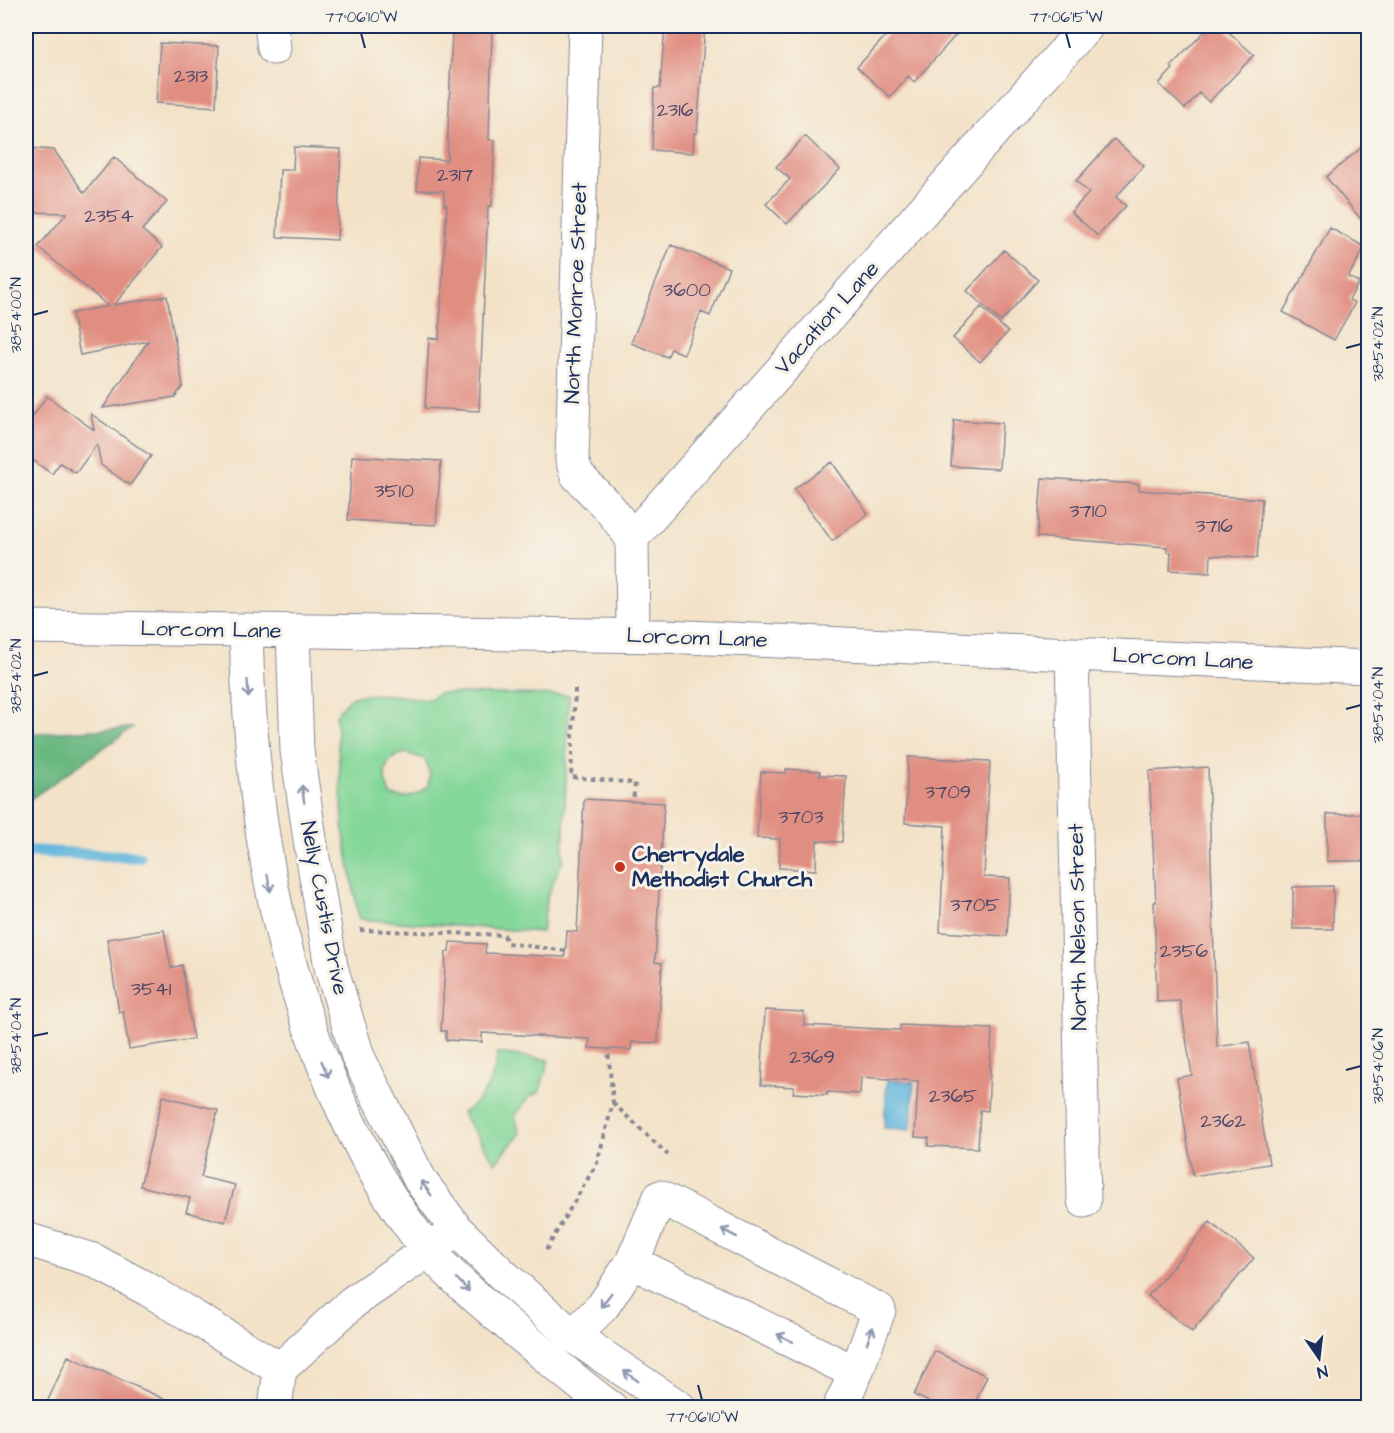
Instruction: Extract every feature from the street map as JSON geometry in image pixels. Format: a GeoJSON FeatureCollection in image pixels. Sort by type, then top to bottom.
{"type":"FeatureCollection","features":[{"type":"Feature","properties":{"kind":"street","name":"North Monroe Street"},"geometry":{"type":"LineString","coordinates":[[585,26],[572,460],[577,475],[610,509],[632,538]]}},
{"type":"Feature","properties":{"kind":"street","name":"Vacation Lane"},"geometry":{"type":"LineString","coordinates":[[632,538],[1087,26]]}},
{"type":"Feature","properties":{"kind":"street"},"geometry":{"type":"LineString","coordinates":[[632,538],[633,635]]}},
{"type":"Feature","properties":{"kind":"street","name":"Lorcom Lane"},"geometry":{"type":"LineString","coordinates":[[26,627],[633,635],[1368,667]]}},
{"type":"Feature","properties":{"kind":"street","name":"Nelly Custis Drive"},"geometry":{"type":"LineString","coordinates":[[246,630],[248,693],[261,835],[273,904],[310,1034],[374,1175],[429,1251],[477,1299],[570,1379],[611,1407]]}},
{"type":"Feature","properties":{"kind":"street","name":"Nelly Custis Drive"},"geometry":{"type":"LineString","coordinates":[[293,632],[297,751],[331,967],[358,1057],[420,1180],[457,1230],[573,1336],[680,1407]]}},
{"type":"Feature","properties":{"kind":"street","name":"North Nelson Street"},"geometry":{"type":"LineString","coordinates":[[1072,654],[1084,1201]]}},
{"type":"Feature","properties":{"kind":"street"},"geometry":{"type":"LineString","coordinates":[[573,1336],[603,1306],[632,1262],[660,1197],[879,1310],[856,1373],[839,1407]]}},
{"type":"Feature","properties":{"kind":"street"},"geometry":{"type":"LineString","coordinates":[[275,1407],[280,1369],[353,1302],[457,1230]]}},
{"type":"Feature","properties":{"kind":"street"},"geometry":{"type":"LineString","coordinates":[[26,1239],[93,1260],[149,1290],[280,1369]]}},
{"type":"Feature","properties":{"kind":"street"},"geometry":{"type":"LineString","coordinates":[[632,1262],[856,1373]]}},
{"type":"Feature","properties":{"kind":"path"},"geometry":{"type":"LineString","coordinates":[[576,689],[571,777],[635,783],[633,802]]}},
{"type":"Feature","properties":{"kind":"path"},"geometry":{"type":"LineString","coordinates":[[359,930],[504,935],[507,944],[566,951]]}},
{"type":"Feature","properties":{"kind":"path"},"geometry":{"type":"LineString","coordinates":[[546,1250],[597,1163],[613,1103],[608,1049]]}},
{"type":"Feature","properties":{"kind":"path"},"geometry":{"type":"LineString","coordinates":[[613,1103],[668,1155]]}},
{"type":"Feature","properties":{"kind":"green space"},"geometry":{"type":"Polygon","coordinates":[[[438,693],[569,695],[563,859],[547,897],[542,932],[359,919],[344,835],[336,716],[346,702],[358,696],[378,695],[430,699],[438,693]],[[406,753],[398,755],[388,763],[385,775],[391,796],[402,798],[411,796],[428,786],[430,775],[425,759],[406,753]]]}},
{"type":"Feature","properties":{"kind":"green space"},"geometry":{"type":"Polygon","coordinates":[[[132,728],[26,802],[26,734],[132,728]]]}},
{"type":"Feature","properties":{"kind":"green space"},"geometry":{"type":"Polygon","coordinates":[[[497,1053],[549,1060],[539,1093],[530,1096],[515,1116],[520,1134],[495,1163],[462,1113],[483,1095],[494,1071],[497,1053]]]}},
{"type":"Feature","properties":{"kind":"water"},"geometry":{"type":"Polygon","coordinates":[[[887,1080],[914,1082],[911,1130],[884,1128],[887,1080]]]}},
{"type":"Feature","properties":{"kind":"building"},"geometry":{"type":"Polygon","coordinates":[[[665,26],[705,26],[697,133],[694,133],[693,153],[652,150],[654,88],[660,88],[665,26]]]}},
{"type":"Feature","properties":{"kind":"building"},"geometry":{"type":"Polygon","coordinates":[[[895,26],[964,26],[914,82],[908,76],[890,97],[857,67],[895,26]]]}},
{"type":"Feature","properties":{"kind":"building"},"geometry":{"type":"Polygon","coordinates":[[[1210,26],[1222,26],[1254,55],[1209,102],[1199,93],[1185,109],[1159,84],[1173,69],[1171,66],[1210,26]]]}},
{"type":"Feature","properties":{"kind":"building"},"geometry":{"type":"Polygon","coordinates":[[[452,30],[492,32],[489,140],[495,140],[492,206],[488,206],[479,411],[425,408],[429,338],[439,339],[447,205],[444,205],[444,191],[417,190],[418,158],[447,160],[452,30]]]}},
{"type":"Feature","properties":{"kind":"building"},"geometry":{"type":"Polygon","coordinates":[[[160,43],[219,46],[216,107],[156,103],[160,43]]]}},
{"type":"Feature","properties":{"kind":"building"},"geometry":{"type":"Polygon","coordinates":[[[805,136],[840,169],[787,224],[766,204],[790,179],[776,167],[805,136]]]}},
{"type":"Feature","properties":{"kind":"building"},"geometry":{"type":"Polygon","coordinates":[[[1114,139],[1144,166],[1116,197],[1126,206],[1098,236],[1071,212],[1089,193],[1076,181],[1114,139]]]}},
{"type":"Feature","properties":{"kind":"building"},"geometry":{"type":"Polygon","coordinates":[[[1368,142],[1368,228],[1326,177],[1368,142]]]}},
{"type":"Feature","properties":{"kind":"building"},"geometry":{"type":"Polygon","coordinates":[[[294,147],[341,149],[337,240],[277,237],[280,170],[293,170],[294,147]]]}},
{"type":"Feature","properties":{"kind":"building"},"geometry":{"type":"Polygon","coordinates":[[[26,148],[54,150],[84,193],[114,157],[167,202],[142,230],[162,247],[114,305],[167,296],[183,386],[175,397],[103,408],[148,341],[80,355],[72,313],[108,306],[38,247],[67,213],[26,212],[26,148]]]}},
{"type":"Feature","properties":{"kind":"building"},"geometry":{"type":"Polygon","coordinates":[[[1330,228],[1365,247],[1348,277],[1359,282],[1349,300],[1355,303],[1334,340],[1283,312],[1330,228]]]}},
{"type":"Feature","properties":{"kind":"building"},"geometry":{"type":"Polygon","coordinates":[[[671,245],[729,268],[710,316],[701,312],[684,354],[671,349],[667,357],[631,343],[671,245]]]}},
{"type":"Feature","properties":{"kind":"building"},"geometry":{"type":"Polygon","coordinates":[[[1004,250],[1038,280],[1001,322],[967,291],[1004,250]]]}},
{"type":"Feature","properties":{"kind":"building"},"geometry":{"type":"Polygon","coordinates":[[[981,307],[1008,332],[980,362],[953,338],[981,307]]]}},
{"type":"Feature","properties":{"kind":"building"},"geometry":{"type":"Polygon","coordinates":[[[47,396],[94,430],[91,414],[151,456],[130,485],[101,465],[97,444],[76,473],[60,463],[52,474],[26,455],[26,426],[47,396]]]}},
{"type":"Feature","properties":{"kind":"building"},"geometry":{"type":"Polygon","coordinates":[[[954,420],[1002,423],[999,469],[951,466],[954,420]]]}},
{"type":"Feature","properties":{"kind":"building"},"geometry":{"type":"Polygon","coordinates":[[[352,456],[441,461],[436,525],[348,520],[352,456]]]}},
{"type":"Feature","properties":{"kind":"building"},"geometry":{"type":"Polygon","coordinates":[[[832,462],[868,514],[832,541],[794,489],[832,462]]]}},
{"type":"Feature","properties":{"kind":"building"},"geometry":{"type":"Polygon","coordinates":[[[1042,478],[1139,484],[1139,490],[1262,499],[1257,558],[1211,555],[1210,573],[1170,570],[1171,552],[1167,552],[1167,547],[1037,537],[1042,478]]]}},
{"type":"Feature","properties":{"kind":"building"},"geometry":{"type":"Polygon","coordinates":[[[908,757],[990,761],[984,877],[1010,878],[1007,936],[940,932],[945,826],[905,823],[908,757]]]}},
{"type":"Feature","properties":{"kind":"building"},"geometry":{"type":"Polygon","coordinates":[[[1208,767],[1217,1047],[1249,1042],[1269,1164],[1193,1176],[1177,1078],[1192,1075],[1180,1001],[1157,1002],[1154,902],[1156,902],[1149,771],[1208,767]]]}},
{"type":"Feature","properties":{"kind":"building"},"geometry":{"type":"Polygon","coordinates":[[[786,769],[820,771],[820,775],[846,776],[842,842],[817,841],[816,870],[779,868],[780,839],[757,838],[761,772],[786,773],[786,769]]]}},
{"type":"Feature","properties":{"kind":"building","name":"Cherrydale Methodist Church"},"geometry":{"type":"Polygon","coordinates":[[[584,799],[664,803],[655,962],[662,963],[658,1043],[632,1042],[631,1050],[589,1048],[590,1039],[482,1033],[482,1042],[446,1040],[446,1031],[441,1031],[446,952],[449,951],[450,942],[486,944],[485,953],[565,957],[567,931],[577,932],[584,799]]]}},
{"type":"Feature","properties":{"kind":"building"},"geometry":{"type":"Polygon","coordinates":[[[1327,814],[1368,814],[1368,861],[1327,861],[1327,814]]]}},
{"type":"Feature","properties":{"kind":"building"},"geometry":{"type":"Polygon","coordinates":[[[1333,886],[1333,929],[1293,929],[1293,887],[1333,886]]]}},
{"type":"Feature","properties":{"kind":"building"},"geometry":{"type":"Polygon","coordinates":[[[164,930],[171,968],[182,965],[193,1039],[129,1049],[123,1011],[119,1012],[107,939],[164,930]]]}},
{"type":"Feature","properties":{"kind":"building"},"geometry":{"type":"Polygon","coordinates":[[[765,1010],[804,1012],[804,1025],[900,1030],[900,1025],[992,1029],[988,1111],[980,1110],[978,1148],[928,1146],[929,1138],[915,1137],[918,1081],[861,1077],[860,1094],[827,1092],[827,1095],[793,1093],[794,1087],[761,1085],[765,1010]]]}},
{"type":"Feature","properties":{"kind":"building"},"geometry":{"type":"Polygon","coordinates":[[[163,1096],[218,1110],[201,1177],[235,1185],[225,1222],[186,1212],[190,1198],[140,1186],[163,1096]]]}},
{"type":"Feature","properties":{"kind":"building"},"geometry":{"type":"Polygon","coordinates":[[[1210,1222],[1254,1258],[1192,1332],[1148,1296],[1210,1222]]]}},
{"type":"Feature","properties":{"kind":"building"},"geometry":{"type":"Polygon","coordinates":[[[935,1351],[987,1376],[973,1407],[940,1407],[914,1395],[935,1351]]]}},
{"type":"Feature","properties":{"kind":"building"},"geometry":{"type":"Polygon","coordinates":[[[68,1356],[182,1407],[45,1407],[68,1356]]]}},
{"type":"Feature","properties":{"kind":"waterway"},"geometry":{"type":"LineString","coordinates":[[26,851],[139,857]]}},
{"type":"Feature","properties":{"kind":"place","name":"Cherrydale Methodist Church"},"geometry":{"type":"Point","coordinates":[620,867]}}]}
